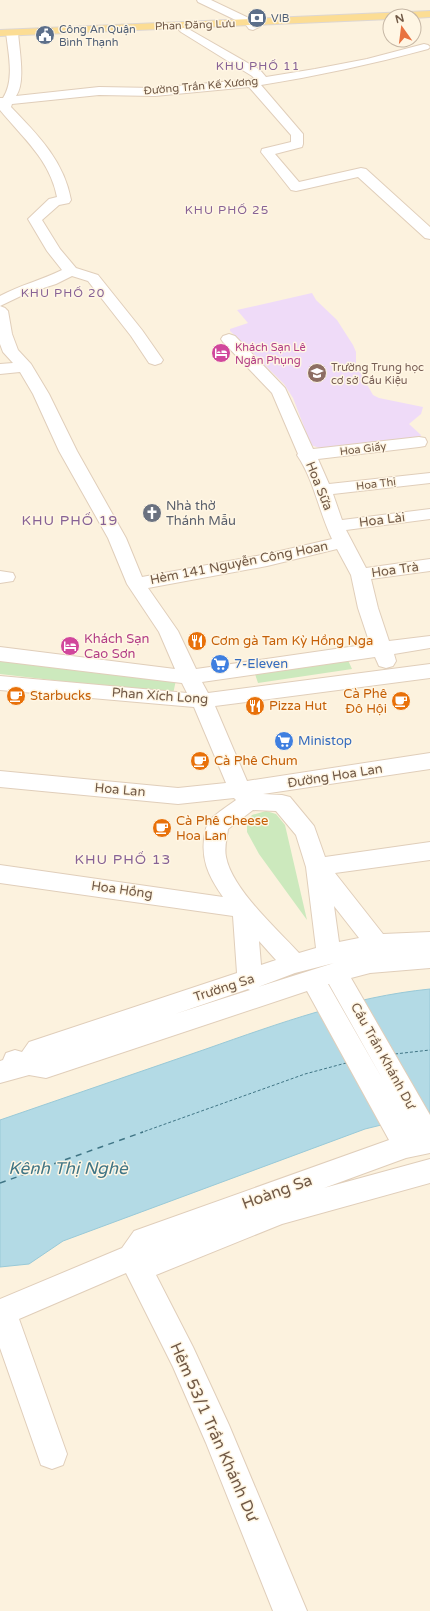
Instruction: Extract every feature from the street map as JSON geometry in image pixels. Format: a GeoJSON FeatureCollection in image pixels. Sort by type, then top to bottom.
{"type":"FeatureCollection","features":[{"type":"Feature","properties":{"kind":"main road","name":"Phan Đăng Lưu"},"geometry":{"type":"LineString","coordinates":[[0,33],[12,35],[185,30],[382,17]]}},
{"type":"Feature","properties":{"kind":"main road","name":"Phan Đăng Lưu"},"geometry":{"type":"LineString","coordinates":[[0,38],[12,35],[252,25],[382,22]]}},
{"type":"Feature","properties":{"kind":"street"},"geometry":{"type":"LineString","coordinates":[[202,0],[252,25]]}},
{"type":"Feature","properties":{"kind":"street"},"geometry":{"type":"LineString","coordinates":[[185,30],[256,73],[258,82],[297,134],[297,144],[267,152],[296,187],[361,172],[430,235]]}},
{"type":"Feature","properties":{"kind":"street"},"geometry":{"type":"LineString","coordinates":[[12,35],[15,65],[14,91],[3,102],[5,108],[51,162],[60,179],[63,189],[64,200],[54,202],[35,219],[54,251],[71,271],[93,278],[137,333],[155,360]]}},
{"type":"Feature","properties":{"kind":"street","name":"Đường Trần Kế Xương"},"geometry":{"type":"LineString","coordinates":[[3,102],[81,92],[155,92],[258,82],[316,73],[427,50]]}},
{"type":"Feature","properties":{"kind":"street"},"geometry":{"type":"LineString","coordinates":[[0,302],[20,291],[51,281],[71,271]]}},
{"type":"Feature","properties":{"kind":"street"},"geometry":{"type":"LineString","coordinates":[[0,311],[4,334],[12,352],[25,367],[41,394],[68,451],[117,538],[136,584],[168,631],[189,677],[202,701],[244,796]]}},
{"type":"Feature","properties":{"kind":"street","name":"Hoa Sữa"},"geometry":{"type":"LineString","coordinates":[[229,339],[279,391],[306,455],[323,490],[342,542],[360,575],[368,608],[382,649]]}},
{"type":"Feature","properties":{"kind":"street"},"geometry":{"type":"LineString","coordinates":[[0,369],[25,367]]}},
{"type":"Feature","properties":{"kind":"street","name":"Hoa Giấy"},"geometry":{"type":"LineString","coordinates":[[306,455],[419,442]]}},
{"type":"Feature","properties":{"kind":"street","name":"Hoa Thị"},"geometry":{"type":"LineString","coordinates":[[323,490],[430,478]]}},
{"type":"Feature","properties":{"kind":"street","name":"Hoa Lài"},"geometry":{"type":"LineString","coordinates":[[335,526],[430,514]]}},
{"type":"Feature","properties":{"kind":"street","name":"Hẻm 141 Nguyễn Công Hoan"},"geometry":{"type":"LineString","coordinates":[[136,584],[267,560],[342,542]]}},
{"type":"Feature","properties":{"kind":"street","name":"Hoa Trà"},"geometry":{"type":"LineString","coordinates":[[360,575],[430,565]]}},
{"type":"Feature","properties":{"kind":"street","name":"Phan Xích Long"},"geometry":{"type":"LineString","coordinates":[[0,654],[189,677],[430,642]]}},
{"type":"Feature","properties":{"kind":"street"},"geometry":{"type":"LineString","coordinates":[[382,649],[391,676]]}},
{"type":"Feature","properties":{"kind":"street","name":"Phan Xích Long"},"geometry":{"type":"LineString","coordinates":[[0,684],[202,701],[430,671]]}},
{"type":"Feature","properties":{"kind":"street","name":"Đường Hoa Lan"},"geometry":{"type":"LineString","coordinates":[[244,796],[430,761]]}},
{"type":"Feature","properties":{"kind":"street","name":"Hoa Lan"},"geometry":{"type":"LineString","coordinates":[[0,779],[178,796],[244,796]]}},
{"type":"Feature","properties":{"kind":"street"},"geometry":{"type":"LineString","coordinates":[[244,796],[282,803],[306,832],[317,867],[318,967]]}},
{"type":"Feature","properties":{"kind":"street"},"geometry":{"type":"LineString","coordinates":[[244,796],[218,825],[214,842],[215,858],[224,879],[244,909],[318,967]]}},
{"type":"Feature","properties":{"kind":"street"},"geometry":{"type":"LineString","coordinates":[[317,867],[430,851]]}},
{"type":"Feature","properties":{"kind":"street"},"geometry":{"type":"LineString","coordinates":[[317,867],[377,944]]}},
{"type":"Feature","properties":{"kind":"street","name":"Hoa Hồng"},"geometry":{"type":"LineString","coordinates":[[0,874],[244,909]]}},
{"type":"Feature","properties":{"kind":"street"},"geometry":{"type":"LineString","coordinates":[[244,909],[250,980]]}},
{"type":"Feature","properties":{"kind":"street","name":"Trường Sa"},"geometry":{"type":"LineString","coordinates":[[0,1072],[28,1064],[46,1067],[377,944],[430,941]]}},
{"type":"Feature","properties":{"kind":"street","name":"Trường Sa"},"geometry":{"type":"LineString","coordinates":[[28,1064],[38,1050],[185,1000],[250,980],[318,967],[430,958]]}},
{"type":"Feature","properties":{"kind":"street","name":"Cầu Trần Khánh Dư"},"geometry":{"type":"LineString","coordinates":[[318,967],[422,1142]]}},
{"type":"Feature","properties":{"kind":"street"},"geometry":{"type":"LineString","coordinates":[[0,1059],[28,1064]]}},
{"type":"Feature","properties":{"kind":"street","name":"Hoàng Sa"},"geometry":{"type":"LineString","coordinates":[[422,1142],[144,1240],[132,1257],[154,1262],[281,1212],[430,1170]]}},
{"type":"Feature","properties":{"kind":"street"},"geometry":{"type":"LineString","coordinates":[[52,1454],[1,1313],[132,1257]]}},
{"type":"Feature","properties":{"kind":"street","name":"Hẻm 53/1 Trần Khánh Dư"},"geometry":{"type":"LineString","coordinates":[[132,1257],[183,1357],[218,1436],[290,1611]]}},
{"type":"Feature","properties":{"kind":"shaded area","name":"Trường Trung học cơ sở Cầu Kiệu"},"geometry":{"type":"Polygon","coordinates":[[[312,293],[316,300],[337,320],[353,345],[356,352],[356,365],[373,395],[379,398],[423,407],[421,414],[409,424],[421,435],[419,440],[322,449],[311,445],[293,398],[284,384],[230,331],[230,329],[248,323],[237,310],[312,293]]]}},
{"type":"Feature","properties":{"kind":"green space"},"geometry":{"type":"Polygon","coordinates":[[[347,658],[352,669],[258,683],[254,671],[347,658]]]}},
{"type":"Feature","properties":{"kind":"green space"},"geometry":{"type":"Polygon","coordinates":[[[0,660],[176,680],[173,694],[0,674],[0,660]]]}},
{"type":"Feature","properties":{"kind":"green space"},"geometry":{"type":"Polygon","coordinates":[[[266,811],[276,814],[285,825],[307,920],[259,854],[247,832],[247,821],[252,815],[266,811]]]}},
{"type":"Feature","properties":{"kind":"water","name":"Kênh Thị Nghè"},"geometry":{"type":"Polygon","coordinates":[[[430,989],[430,1113],[365,1129],[63,1241],[29,1264],[0,1267],[0,1120],[316,1012],[372,998],[430,989]]]}},
{"type":"Feature","properties":{"kind":"ferry route"},"geometry":{"type":"LineString","coordinates":[[395,1054],[430,1050]]}},
{"type":"Feature","properties":{"kind":"ferry route"},"geometry":{"type":"LineString","coordinates":[[140,1133],[305,1074],[346,1063]]}},
{"type":"Feature","properties":{"kind":"ferry route"},"geometry":{"type":"LineString","coordinates":[[0,1183],[143,1132]]}},
{"type":"Feature","properties":{"kind":"place","name":"VIB"},"geometry":{"type":"Point","coordinates":[257,18]}},
{"type":"Feature","properties":{"kind":"place","name":"Công An Quận Bình Thạnh"},"geometry":{"type":"Point","coordinates":[45,35]}},
{"type":"Feature","properties":{"kind":"place","name":"Khách Sạn Lê Ngân Phụng"},"geometry":{"type":"Point","coordinates":[221,353]}},
{"type":"Feature","properties":{"kind":"place","name":"Trường Trung học cơ sở Cầu Kiệu"},"geometry":{"type":"Point","coordinates":[317,373]}},
{"type":"Feature","properties":{"kind":"place","name":"Nhà thờ Thánh Mẫu"},"geometry":{"type":"Point","coordinates":[152,513]}},
{"type":"Feature","properties":{"kind":"place","name":"Cơm gà Tam Kỳ Hồng Nga"},"geometry":{"type":"Point","coordinates":[197,641]}},
{"type":"Feature","properties":{"kind":"place","name":"Khách Sạn Cao Sơn"},"geometry":{"type":"Point","coordinates":[70,646]}},
{"type":"Feature","properties":{"kind":"place","name":"7-Eleven"},"geometry":{"type":"Point","coordinates":[220,664]}},
{"type":"Feature","properties":{"kind":"place","name":"Starbucks"},"geometry":{"type":"Point","coordinates":[16,696]}},
{"type":"Feature","properties":{"kind":"place","name":"Cà Phê Đô Hội"},"geometry":{"type":"Point","coordinates":[401,701]}},
{"type":"Feature","properties":{"kind":"place","name":"Pizza Hut"},"geometry":{"type":"Point","coordinates":[255,706]}},
{"type":"Feature","properties":{"kind":"place","name":"Ministop"},"geometry":{"type":"Point","coordinates":[284,741]}},
{"type":"Feature","properties":{"kind":"place","name":"Cà Phê Chum"},"geometry":{"type":"Point","coordinates":[200,761]}},
{"type":"Feature","properties":{"kind":"place","name":"Cà Phê Cheese Hoa Lan"},"geometry":{"type":"Point","coordinates":[162,828]}},
{"type":"Feature","properties":{"kind":"district","name":"KHU PHỐ 11"},"geometry":{"type":"Point","coordinates":[258,66]}},
{"type":"Feature","properties":{"kind":"district","name":"KHU PHỐ 25"},"geometry":{"type":"Point","coordinates":[227,210]}},
{"type":"Feature","properties":{"kind":"district","name":"KHU PHỐ 20"},"geometry":{"type":"Point","coordinates":[63,293]}},
{"type":"Feature","properties":{"kind":"district","name":"KHU PHỐ 19"},"geometry":{"type":"Point","coordinates":[70,520]}},
{"type":"Feature","properties":{"kind":"district","name":"KHU PHỐ 13"},"geometry":{"type":"Point","coordinates":[123,859]}}]}
